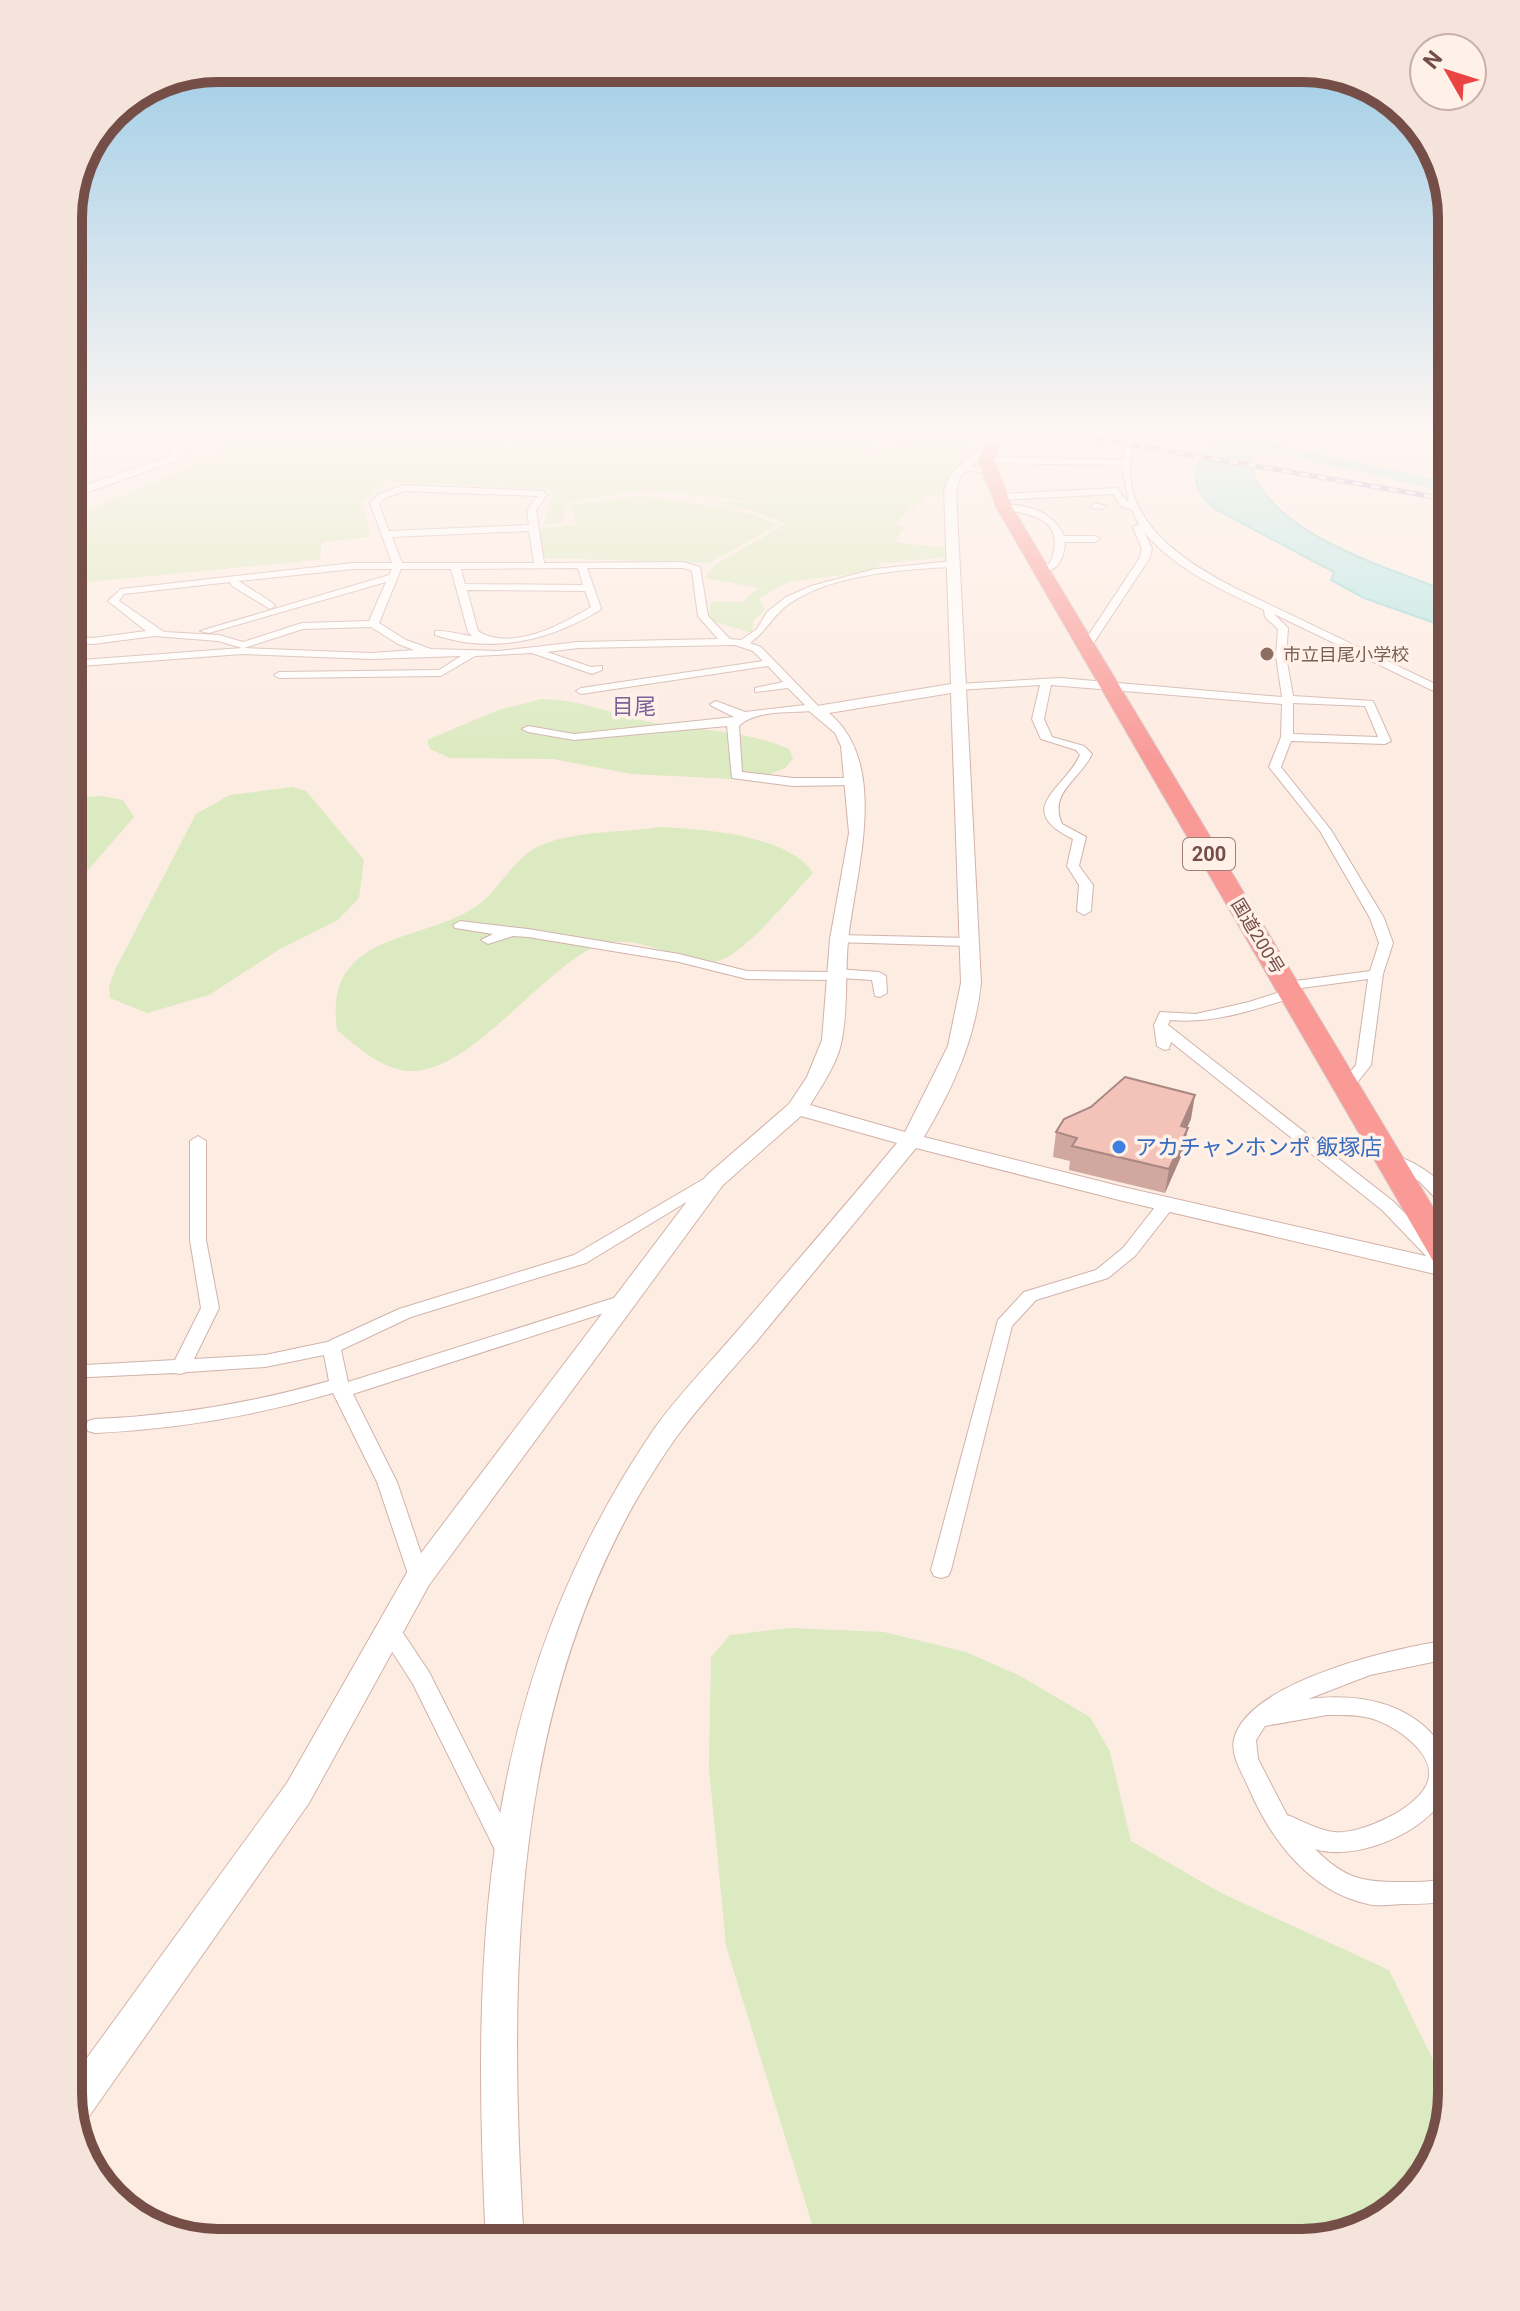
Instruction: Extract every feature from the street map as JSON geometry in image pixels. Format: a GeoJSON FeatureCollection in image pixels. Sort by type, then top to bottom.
{"type":"FeatureCollection","features":[{"type":"Feature","properties":{"kind":"highway","name":"国道200号"},"geometry":{"type":"LineString","coordinates":[[1028,545],[1438,1244]]}},
{"type":"Feature","properties":{"kind":"street"},"geometry":{"type":"LineString","coordinates":[[390,545],[398,565]]}},
{"type":"Feature","properties":{"kind":"street"},"geometry":{"type":"LineString","coordinates":[[535,545],[539,564]]}},
{"type":"Feature","properties":{"kind":"street"},"geometry":{"type":"LineString","coordinates":[[504,2229],[497,2130],[497,2017],[508,1853],[529,1735],[572,1605],[601,1541],[665,1435],[910,1141],[939,1094],[964,1031],[971,983],[951,545]]}},
{"type":"Feature","properties":{"kind":"street"},"geometry":{"type":"LineString","coordinates":[[1044,570],[1052,568],[1060,545]]}},
{"type":"Feature","properties":{"kind":"street"},"geometry":{"type":"LineString","coordinates":[[1087,645],[1144,559],[1145,545]]}},
{"type":"Feature","properties":{"kind":"street"},"geometry":{"type":"LineString","coordinates":[[1162,545],[1180,559],[1269,608],[1438,689]]}},
{"type":"Feature","properties":{"kind":"street"},"geometry":{"type":"LineString","coordinates":[[455,564],[473,632],[486,640]]}},
{"type":"Feature","properties":{"kind":"street"},"geometry":{"type":"LineString","coordinates":[[439,633],[454,638],[486,640],[539,636],[572,622],[596,608],[581,564]]}},
{"type":"Feature","properties":{"kind":"street"},"geometry":{"type":"LineString","coordinates":[[744,643],[761,631],[764,618],[774,609],[814,588],[861,575],[922,564],[952,564]]}},
{"type":"Feature","properties":{"kind":"street"},"geometry":{"type":"LineString","coordinates":[[373,624],[398,565]]}},
{"type":"Feature","properties":{"kind":"street"},"geometry":{"type":"LineString","coordinates":[[430,652],[402,642],[373,624],[302,626],[242,648],[219,638],[154,632],[113,601],[121,592],[234,578],[398,565],[694,567],[698,572],[698,608],[703,621],[727,642]]}},
{"type":"Feature","properties":{"kind":"street"},"geometry":{"type":"LineString","coordinates":[[234,578],[235,584],[270,606]]}},
{"type":"Feature","properties":{"kind":"street"},"geometry":{"type":"LineString","coordinates":[[82,640],[227,628],[390,578]]}},
{"type":"Feature","properties":{"kind":"street"},"geometry":{"type":"LineString","coordinates":[[463,587],[589,588]]}},
{"type":"Feature","properties":{"kind":"street"},"geometry":{"type":"LineString","coordinates":[[1269,608],[1269,615],[1283,628],[1281,656],[1288,700],[1287,737],[1275,767],[1325,830],[1377,918],[1386,943],[1376,974],[1363,1065],[1347,1086]]}},
{"type":"Feature","properties":{"kind":"street"},"geometry":{"type":"LineString","coordinates":[[82,663],[242,648],[371,656],[430,652],[472,654],[578,645],[744,643],[757,649],[845,738],[858,833],[839,939],[832,1040],[826,1059],[797,1108],[715,1180],[580,1259],[405,1313],[331,1347],[265,1361],[82,1372]]}},
{"type":"Feature","properties":{"kind":"street"},"geometry":{"type":"LineString","coordinates":[[534,650],[592,671],[598,668]]}},
{"type":"Feature","properties":{"kind":"street"},"geometry":{"type":"LineString","coordinates":[[279,675],[441,673],[472,654]]}},
{"type":"Feature","properties":{"kind":"street"},"geometry":{"type":"LineString","coordinates":[[581,691],[770,663]]}},
{"type":"Feature","properties":{"kind":"street"},"geometry":{"type":"LineString","coordinates":[[1046,681],[1038,719],[1047,739],[1080,748],[1086,754],[1057,790],[1051,809],[1057,826],[1080,837],[1073,866],[1086,885],[1084,911]]}},
{"type":"Feature","properties":{"kind":"street"},"geometry":{"type":"LineString","coordinates":[[687,730],[958,687],[1046,681],[1288,700],[1369,703],[1385,741],[1287,737]]}},
{"type":"Feature","properties":{"kind":"street"},"geometry":{"type":"LineString","coordinates":[[759,690],[790,684]]}},
{"type":"Feature","properties":{"kind":"street"},"geometry":{"type":"LineString","coordinates":[[716,704],[740,720]]}},
{"type":"Feature","properties":{"kind":"street"},"geometry":{"type":"LineString","coordinates":[[528,729],[574,737],[740,720]]}},
{"type":"Feature","properties":{"kind":"street"},"geometry":{"type":"LineString","coordinates":[[740,720],[736,775],[793,782],[853,781]]}},
{"type":"Feature","properties":{"kind":"street"},"geometry":{"type":"LineString","coordinates":[[460,925],[484,925],[664,955],[747,975],[879,976],[880,993]]}},
{"type":"Feature","properties":{"kind":"street"},"geometry":{"type":"LineString","coordinates":[[488,940],[512,932]]}},
{"type":"Feature","properties":{"kind":"street"},"geometry":{"type":"LineString","coordinates":[[839,939],[969,942]]}},
{"type":"Feature","properties":{"kind":"street"},"geometry":{"type":"LineString","coordinates":[[1164,1046],[1161,1027],[1165,1015],[1196,1018],[1253,1006],[1290,990],[1376,974]]}},
{"type":"Feature","properties":{"kind":"street"},"geometry":{"type":"LineString","coordinates":[[1161,1027],[1388,1206],[1438,1257]]}},
{"type":"Feature","properties":{"kind":"street"},"geometry":{"type":"LineString","coordinates":[[797,1108],[910,1141],[1165,1206],[1438,1265]]}},
{"type":"Feature","properties":{"kind":"street"},"geometry":{"type":"LineString","coordinates":[[180,1368],[210,1308],[198,1240],[198,1141]]}},
{"type":"Feature","properties":{"kind":"street"},"geometry":{"type":"LineString","coordinates":[[1389,1159],[1419,1170],[1438,1187]]}},
{"type":"Feature","properties":{"kind":"street"},"geometry":{"type":"LineString","coordinates":[[82,2095],[298,1793],[391,1633],[419,1577],[715,1180]]}},
{"type":"Feature","properties":{"kind":"street"},"geometry":{"type":"LineString","coordinates":[[941,1570],[1004,1324],[1030,1296],[1102,1274],[1129,1252],[1165,1206]]}},
{"type":"Feature","properties":{"kind":"street"},"geometry":{"type":"LineString","coordinates":[[95,1426],[156,1425],[259,1409],[341,1388],[627,1300]]}},
{"type":"Feature","properties":{"kind":"street"},"geometry":{"type":"LineString","coordinates":[[331,1347],[341,1388],[387,1482],[419,1577]]}},
{"type":"Feature","properties":{"kind":"street"},"geometry":{"type":"LineString","coordinates":[[391,1633],[421,1678],[508,1853]]}},
{"type":"Feature","properties":{"kind":"street"},"geometry":{"type":"LineString","coordinates":[[1438,1650],[1353,1669],[1271,1707],[1245,1737],[1243,1749],[1263,1796],[1310,1863],[1367,1893],[1412,1894],[1438,1890]]}},
{"type":"Feature","properties":{"kind":"street"},"geometry":{"type":"LineString","coordinates":[[1259,1719],[1322,1704],[1365,1705],[1414,1731],[1431,1748],[1438,1761]]}},
{"type":"Feature","properties":{"kind":"street"},"geometry":{"type":"LineString","coordinates":[[1283,1824],[1319,1840],[1343,1843],[1366,1838],[1432,1800],[1438,1786]]}},
{"type":"Feature","properties":{"kind":"green space"},"geometry":{"type":"Polygon","coordinates":[[[82,545],[322,545],[320,560],[82,583],[82,545]]]}},
{"type":"Feature","properties":{"kind":"green space"},"geometry":{"type":"Polygon","coordinates":[[[539,545],[742,545],[710,563],[542,558],[539,545]]]}},
{"type":"Feature","properties":{"kind":"green space"},"geometry":{"type":"Polygon","coordinates":[[[749,545],[919,545],[946,548],[946,557],[879,564],[871,571],[789,582],[759,598],[765,610],[753,621],[752,633],[708,620],[711,602],[742,602],[758,588],[705,578],[714,565],[749,545]]]}},
{"type":"Feature","properties":{"kind":"green space"},"geometry":{"type":"Polygon","coordinates":[[[541,699],[572,702],[647,721],[758,738],[789,749],[793,759],[785,768],[756,780],[631,774],[553,759],[450,758],[430,749],[427,740],[498,710],[541,699]]]}},
{"type":"Feature","properties":{"kind":"green space"},"geometry":{"type":"Polygon","coordinates":[[[292,787],[306,791],[364,860],[359,898],[338,920],[280,949],[209,995],[147,1013],[110,998],[109,987],[115,970],[196,814],[230,795],[292,787]]]}},
{"type":"Feature","properties":{"kind":"green space"},"geometry":{"type":"Polygon","coordinates":[[[100,796],[123,800],[134,817],[82,877],[82,798],[100,796]]]}},
{"type":"Feature","properties":{"kind":"green space"},"geometry":{"type":"Polygon","coordinates":[[[661,827],[721,832],[765,842],[802,860],[813,873],[756,934],[721,960],[697,960],[634,943],[603,944],[580,955],[555,974],[475,1043],[449,1060],[422,1070],[397,1069],[380,1062],[337,1030],[337,997],[346,973],[361,956],[382,944],[456,917],[478,905],[514,865],[539,846],[584,835],[661,827]]]}},
{"type":"Feature","properties":{"kind":"green space"},"geometry":{"type":"Polygon","coordinates":[[[791,1628],[884,1632],[966,1652],[1020,1676],[1090,1717],[1110,1752],[1131,1841],[1221,1893],[1389,1970],[1438,2073],[1437,2111],[1433,2128],[1428,2145],[1410,2176],[1370,2211],[1354,2219],[1320,2228],[814,2229],[726,1946],[709,1767],[711,1657],[730,1635],[791,1628]]]}},
{"type":"Feature","properties":{"kind":"water"},"geometry":{"type":"Polygon","coordinates":[[[1283,545],[1333,545],[1438,588],[1438,624],[1364,598],[1331,580],[1334,572],[1283,545]]]}},
{"type":"Feature","properties":{"kind":"building"},"geometry":{"type":"Polygon","coordinates":[[[1125,1077],[1195,1095],[1181,1126],[1188,1128],[1169,1169],[1072,1146],[1077,1138],[1056,1132],[1064,1119],[1091,1107],[1125,1077]]]}},
{"type":"Feature","properties":{"kind":"place","name":"市立目尾小学校"},"geometry":{"type":"Point","coordinates":[1267,654]}},
{"type":"Feature","properties":{"kind":"place","name":"アカチャンホンポ 飯塚店"},"geometry":{"type":"Point","coordinates":[1119,1147]}},
{"type":"Feature","properties":{"kind":"district","name":"目尾"},"geometry":{"type":"Point","coordinates":[634,706]}}]}
